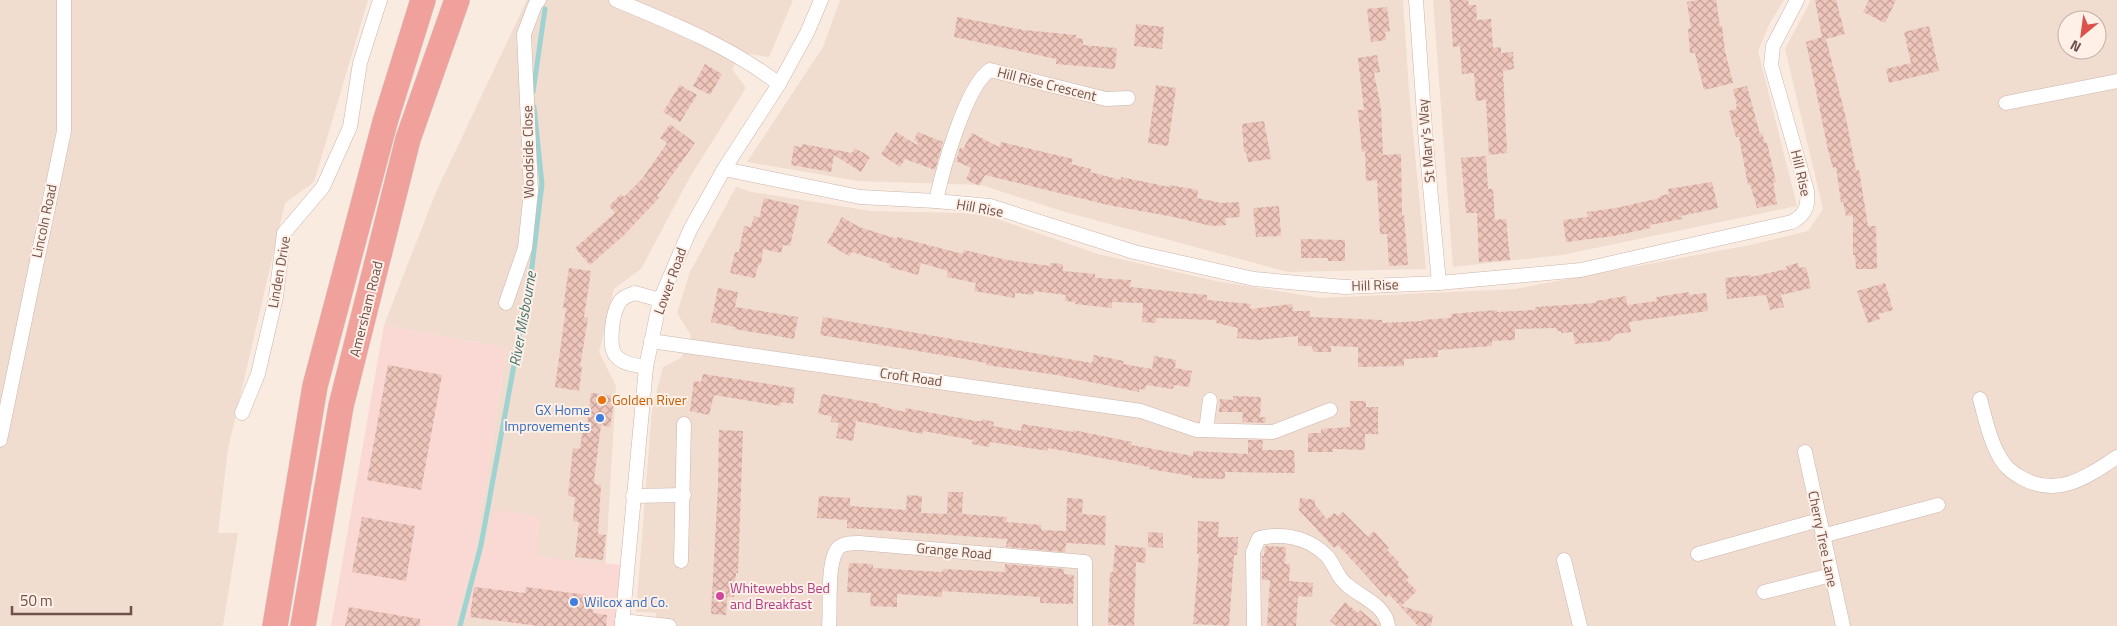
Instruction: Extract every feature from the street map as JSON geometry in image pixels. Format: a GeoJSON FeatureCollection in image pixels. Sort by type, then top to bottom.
{"type":"FeatureCollection","features":[{"type":"Feature","properties":{"kind":"highway","name":"Amersham Road"},"geometry":{"type":"LineString","coordinates":[[275,626],[315,386],[385,122],[423,0]]}},
{"type":"Feature","properties":{"kind":"highway","name":"Amersham Road"},"geometry":{"type":"LineString","coordinates":[[303,626],[341,406],[408,139],[458,0]]}},
{"type":"Feature","properties":{"kind":"street","name":"Lincoln Road"},"geometry":{"type":"LineString","coordinates":[[0,440],[64,131],[64,0]]}},
{"type":"Feature","properties":{"kind":"street","name":"Linden Drive"},"geometry":{"type":"LineString","coordinates":[[242,413],[258,374],[274,306],[284,233],[323,187],[350,127],[360,63],[380,0]]}},
{"type":"Feature","properties":{"kind":"street","name":"Woodside Close"},"geometry":{"type":"LineString","coordinates":[[506,303],[525,248],[531,191],[524,34],[534,6],[539,0]]}},
{"type":"Feature","properties":{"kind":"street"},"geometry":{"type":"LineString","coordinates":[[616,0],[753,64],[780,84]]}},
{"type":"Feature","properties":{"kind":"street","name":"Lower Road"},"geometry":{"type":"LineString","coordinates":[[622,624],[646,367],[660,300],[690,230],[724,169],[780,84],[807,33],[820,0]]}},
{"type":"Feature","properties":{"kind":"street","name":"St Mary's Way"},"geometry":{"type":"LineString","coordinates":[[1416,0],[1426,143],[1439,283]]}},
{"type":"Feature","properties":{"kind":"street","name":"Hill Rise"},"geometry":{"type":"LineString","coordinates":[[724,169],[860,197],[990,206],[1134,252],[1254,279],[1345,287],[1439,283],[1581,270],[1792,222],[1801,217],[1807,209],[1807,191],[1771,65],[1773,46],[1797,0]]}},
{"type":"Feature","properties":{"kind":"street","name":"Hill Rise Crescent"},"geometry":{"type":"LineString","coordinates":[[936,201],[943,167],[966,109],[978,80],[990,70],[1106,99],[1128,98]]}},
{"type":"Feature","properties":{"kind":"street"},"geometry":{"type":"LineString","coordinates":[[2006,102],[2117,81]]}},
{"type":"Feature","properties":{"kind":"street"},"geometry":{"type":"LineString","coordinates":[[646,367],[621,360],[613,350],[610,340],[618,304],[623,298],[636,293],[660,300]]}},
{"type":"Feature","properties":{"kind":"street","name":"Croft Road"},"geometry":{"type":"LineString","coordinates":[[651,341],[1142,411],[1196,430],[1273,432],[1330,410]]}},
{"type":"Feature","properties":{"kind":"street"},"geometry":{"type":"LineString","coordinates":[[1980,399],[1997,453],[2009,472],[2028,482],[2044,487],[2060,487],[2089,475],[2117,457]]}},
{"type":"Feature","properties":{"kind":"street"},"geometry":{"type":"LineString","coordinates":[[1206,430],[1210,400]]}},
{"type":"Feature","properties":{"kind":"street"},"geometry":{"type":"LineString","coordinates":[[682,560],[684,424]]}},
{"type":"Feature","properties":{"kind":"street","name":"Cherry Tree Lane"},"geometry":{"type":"LineString","coordinates":[[1805,452],[1843,626]]}},
{"type":"Feature","properties":{"kind":"street"},"geometry":{"type":"LineString","coordinates":[[633,496],[684,495]]}},
{"type":"Feature","properties":{"kind":"street"},"geometry":{"type":"LineString","coordinates":[[1822,536],[1938,505]]}},
{"type":"Feature","properties":{"kind":"street"},"geometry":{"type":"LineString","coordinates":[[1698,554],[1819,520]]}},
{"type":"Feature","properties":{"kind":"street"},"geometry":{"type":"LineString","coordinates":[[1254,626],[1253,552],[1258,538],[1276,534],[1303,540],[1327,556],[1344,583],[1382,610],[1388,620],[1388,626]]}},
{"type":"Feature","properties":{"kind":"street","name":"Grange Road"},"geometry":{"type":"LineString","coordinates":[[829,626],[831,567],[834,556],[839,548],[848,543],[859,543],[1085,562],[1084,626]]}},
{"type":"Feature","properties":{"kind":"street"},"geometry":{"type":"LineString","coordinates":[[1564,560],[1580,626]]}},
{"type":"Feature","properties":{"kind":"street"},"geometry":{"type":"LineString","coordinates":[[1764,592],[1831,575]]}},
{"type":"Feature","properties":{"kind":"street"},"geometry":{"type":"LineString","coordinates":[[622,624],[668,626]]}},
{"type":"Feature","properties":{"kind":"shaded area"},"geometry":{"type":"Polygon","coordinates":[[[0,0],[368,0],[314,182],[285,203],[228,449],[218,533],[238,533],[223,626],[0,626],[0,0]]]}},
{"type":"Feature","properties":{"kind":"shaded area"},"geometry":{"type":"Polygon","coordinates":[[[527,0],[793,0],[769,57],[744,53],[732,69],[746,88],[690,177],[641,269],[614,289],[599,352],[616,386],[602,626],[455,626],[473,561],[507,348],[384,325],[436,192],[527,0]]]}},
{"type":"Feature","properties":{"kind":"shaded area"},"geometry":{"type":"Polygon","coordinates":[[[840,0],[1403,0],[1409,91],[1426,269],[1288,272],[1065,212],[981,185],[858,181],[747,162],[823,47],[840,0]]]}},
{"type":"Feature","properties":{"kind":"shaded area"},"geometry":{"type":"Polygon","coordinates":[[[1433,0],[1784,0],[1770,23],[1758,51],[1797,206],[1562,255],[1453,267],[1433,0]]]}},
{"type":"Feature","properties":{"kind":"shaded area"},"geometry":{"type":"Polygon","coordinates":[[[1811,0],[2117,0],[2117,626],[654,626],[656,613],[636,612],[652,409],[663,367],[681,358],[691,336],[677,313],[690,272],[736,187],[752,192],[871,211],[962,213],[989,216],[1098,254],[1216,281],[1321,298],[1515,289],[1750,245],[1808,231],[1823,209],[1785,49],[1811,0]]]}},
{"type":"Feature","properties":{"kind":"shaded area"},"geometry":{"type":"Polygon","coordinates":[[[384,325],[507,348],[473,561],[455,626],[331,626],[384,325]]]}},
{"type":"Feature","properties":{"kind":"shaded area"},"geometry":{"type":"Polygon","coordinates":[[[494,509],[540,517],[537,556],[621,565],[615,626],[536,626],[465,617],[494,509]]]}},
{"type":"Feature","properties":{"kind":"building"},"geometry":{"type":"Polygon","coordinates":[[[1450,0],[1468,0],[1469,5],[1476,5],[1477,20],[1491,19],[1493,48],[1501,47],[1501,53],[1513,52],[1514,69],[1503,71],[1507,153],[1489,155],[1486,100],[1476,101],[1474,73],[1462,74],[1460,46],[1453,47],[1450,0]]]}},
{"type":"Feature","properties":{"kind":"building"},"geometry":{"type":"Polygon","coordinates":[[[1716,0],[1733,83],[1704,90],[1695,53],[1690,53],[1688,29],[1691,28],[1687,2],[1716,0]]]}},
{"type":"Feature","properties":{"kind":"building"},"geometry":{"type":"Polygon","coordinates":[[[1815,0],[1836,0],[1845,34],[1826,39],[1846,118],[1856,170],[1859,170],[1868,226],[1876,226],[1877,269],[1856,269],[1855,255],[1853,255],[1853,215],[1846,216],[1843,202],[1841,202],[1836,167],[1833,168],[1828,150],[1806,42],[1822,37],[1815,0]]]}},
{"type":"Feature","properties":{"kind":"building"},"geometry":{"type":"Polygon","coordinates":[[[1869,0],[1896,0],[1885,23],[1863,12],[1869,0]]]}},
{"type":"Feature","properties":{"kind":"building"},"geometry":{"type":"Polygon","coordinates":[[[1387,7],[1390,31],[1385,32],[1386,40],[1371,42],[1367,9],[1387,7]]]}},
{"type":"Feature","properties":{"kind":"building"},"geometry":{"type":"Polygon","coordinates":[[[957,17],[1023,30],[1076,35],[1076,38],[1083,39],[1083,45],[1117,48],[1115,69],[1056,64],[1056,59],[954,37],[957,17]]]}},
{"type":"Feature","properties":{"kind":"building"},"geometry":{"type":"Polygon","coordinates":[[[1136,24],[1164,27],[1162,49],[1134,46],[1136,24]]]}},
{"type":"Feature","properties":{"kind":"building"},"geometry":{"type":"Polygon","coordinates":[[[1929,26],[1939,71],[1889,83],[1886,69],[1911,63],[1904,32],[1929,26]]]}},
{"type":"Feature","properties":{"kind":"building"},"geometry":{"type":"Polygon","coordinates":[[[1377,55],[1380,72],[1374,73],[1381,108],[1383,155],[1401,154],[1402,215],[1404,215],[1408,265],[1389,266],[1387,234],[1380,234],[1377,180],[1366,181],[1365,151],[1362,152],[1358,110],[1364,110],[1358,58],[1377,55]]]}},
{"type":"Feature","properties":{"kind":"building"},"geometry":{"type":"Polygon","coordinates":[[[705,64],[722,74],[710,95],[693,86],[705,64]]]}},
{"type":"Feature","properties":{"kind":"building"},"geometry":{"type":"Polygon","coordinates":[[[680,85],[697,95],[680,122],[663,112],[680,85]]]}},
{"type":"Feature","properties":{"kind":"building"},"geometry":{"type":"Polygon","coordinates":[[[1156,85],[1176,88],[1168,146],[1148,143],[1156,85]]]}},
{"type":"Feature","properties":{"kind":"building"},"geometry":{"type":"Polygon","coordinates":[[[1747,86],[1760,134],[1762,133],[1765,143],[1767,143],[1776,182],[1773,183],[1777,204],[1757,208],[1750,184],[1748,185],[1739,137],[1736,137],[1729,111],[1736,109],[1737,106],[1733,89],[1747,86]]]}},
{"type":"Feature","properties":{"kind":"building"},"geometry":{"type":"Polygon","coordinates":[[[1264,121],[1271,159],[1248,162],[1246,152],[1244,152],[1242,124],[1264,121]]]}},
{"type":"Feature","properties":{"kind":"building"},"geometry":{"type":"Polygon","coordinates":[[[670,124],[695,143],[657,196],[659,198],[623,236],[590,265],[575,248],[615,213],[609,206],[621,194],[624,197],[642,179],[667,143],[660,138],[670,124]]]}},
{"type":"Feature","properties":{"kind":"building"},"geometry":{"type":"Polygon","coordinates":[[[896,132],[917,145],[918,142],[914,140],[918,132],[943,142],[935,170],[905,159],[900,167],[881,154],[896,132]]]}},
{"type":"Feature","properties":{"kind":"building"},"geometry":{"type":"Polygon","coordinates":[[[972,133],[999,147],[1001,142],[1073,159],[1071,164],[1091,169],[1090,172],[1121,180],[1121,177],[1169,187],[1169,185],[1198,190],[1197,198],[1222,203],[1239,202],[1240,217],[1225,218],[1226,225],[1211,226],[1108,205],[985,175],[979,186],[966,179],[971,168],[956,161],[960,148],[963,149],[972,133]]]}},
{"type":"Feature","properties":{"kind":"building"},"geometry":{"type":"Polygon","coordinates":[[[802,144],[852,153],[855,148],[870,157],[861,172],[834,155],[831,172],[791,165],[794,146],[802,147],[802,144]]]}},
{"type":"Feature","properties":{"kind":"building"},"geometry":{"type":"Polygon","coordinates":[[[1486,156],[1488,189],[1493,189],[1495,220],[1506,219],[1510,260],[1479,262],[1477,213],[1466,213],[1461,158],[1486,156]]]}},
{"type":"Feature","properties":{"kind":"building"},"geometry":{"type":"Polygon","coordinates":[[[1712,182],[1718,208],[1681,216],[1682,219],[1650,225],[1651,228],[1614,236],[1566,242],[1563,220],[1588,217],[1587,212],[1616,208],[1660,198],[1659,196],[1669,194],[1668,189],[1712,182]]]}},
{"type":"Feature","properties":{"kind":"building"},"geometry":{"type":"Polygon","coordinates":[[[764,198],[799,206],[790,246],[783,245],[781,253],[763,249],[761,264],[758,266],[755,278],[730,273],[735,252],[739,252],[744,226],[751,227],[754,216],[759,218],[764,198]]]}},
{"type":"Feature","properties":{"kind":"building"},"geometry":{"type":"Polygon","coordinates":[[[1279,206],[1281,236],[1256,237],[1253,208],[1279,206]]]}},
{"type":"Feature","properties":{"kind":"building"},"geometry":{"type":"Polygon","coordinates":[[[842,217],[859,227],[897,239],[897,237],[963,254],[964,250],[1007,260],[1050,266],[1050,263],[1063,264],[1063,271],[1095,274],[1095,278],[1131,280],[1130,287],[1207,295],[1207,300],[1251,304],[1250,309],[1292,304],[1293,311],[1310,311],[1310,317],[1382,320],[1382,323],[1422,321],[1451,318],[1451,314],[1497,310],[1497,312],[1535,310],[1535,307],[1596,303],[1596,301],[1626,296],[1627,305],[1657,301],[1656,297],[1689,292],[1689,295],[1706,293],[1708,311],[1629,322],[1631,332],[1616,334],[1609,341],[1575,344],[1573,332],[1561,333],[1556,328],[1515,329],[1515,340],[1492,341],[1492,346],[1438,350],[1438,357],[1404,359],[1404,366],[1358,367],[1358,347],[1331,346],[1331,352],[1313,352],[1312,346],[1298,346],[1298,336],[1258,340],[1237,338],[1238,328],[1216,323],[1216,320],[1156,318],[1156,323],[1142,322],[1143,303],[1112,302],[1112,308],[1075,304],[1075,302],[1065,301],[1066,295],[1034,291],[1033,295],[1015,293],[1015,298],[974,291],[976,283],[947,277],[948,271],[921,263],[918,275],[889,267],[890,264],[852,252],[849,256],[827,243],[842,217]]]}},
{"type":"Feature","properties":{"kind":"building"},"geometry":{"type":"Polygon","coordinates":[[[1301,239],[1345,240],[1345,261],[1328,261],[1328,258],[1301,258],[1301,239]]]}},
{"type":"Feature","properties":{"kind":"building"},"geometry":{"type":"Polygon","coordinates":[[[1798,263],[1799,268],[1806,267],[1811,288],[1781,295],[1784,307],[1770,310],[1766,295],[1727,299],[1725,278],[1751,275],[1751,277],[1787,269],[1786,266],[1798,263]]]}},
{"type":"Feature","properties":{"kind":"building"},"geometry":{"type":"Polygon","coordinates":[[[569,268],[591,271],[584,317],[588,318],[580,366],[582,367],[579,391],[555,387],[566,308],[563,308],[569,268]]]}},
{"type":"Feature","properties":{"kind":"building"},"geometry":{"type":"Polygon","coordinates":[[[1885,283],[1893,310],[1878,314],[1880,319],[1868,323],[1857,291],[1885,283]]]}},
{"type":"Feature","properties":{"kind":"building"},"geometry":{"type":"Polygon","coordinates":[[[718,288],[738,292],[735,307],[798,317],[794,339],[735,329],[735,327],[711,322],[718,288]]]}},
{"type":"Feature","properties":{"kind":"building"},"geometry":{"type":"Polygon","coordinates":[[[823,317],[1092,363],[1094,355],[1124,361],[1123,364],[1152,369],[1154,356],[1176,360],[1175,368],[1192,371],[1189,387],[1174,385],[1173,389],[1146,385],[1145,390],[1139,389],[1139,392],[1057,375],[986,365],[987,363],[820,335],[823,317]]]}},
{"type":"Feature","properties":{"kind":"building"},"geometry":{"type":"Polygon","coordinates":[[[388,365],[442,375],[421,490],[367,480],[388,365]]]}},
{"type":"Feature","properties":{"kind":"building"},"geometry":{"type":"Polygon","coordinates":[[[703,374],[795,388],[793,404],[781,402],[780,406],[714,395],[709,415],[690,411],[694,381],[701,382],[703,374]]]}},
{"type":"Feature","properties":{"kind":"building"},"geometry":{"type":"Polygon","coordinates":[[[591,393],[615,396],[610,427],[601,425],[594,480],[595,484],[601,485],[598,534],[606,535],[603,560],[575,557],[579,522],[573,521],[575,497],[568,496],[573,448],[580,449],[582,433],[586,433],[591,393]]]}},
{"type":"Feature","properties":{"kind":"building"},"geometry":{"type":"Polygon","coordinates":[[[822,394],[879,404],[879,406],[905,412],[905,408],[976,421],[982,421],[982,419],[994,422],[993,426],[1021,431],[1022,424],[1073,432],[1073,430],[1132,442],[1131,445],[1193,456],[1193,451],[1248,454],[1248,440],[1263,440],[1262,450],[1294,450],[1295,473],[1225,472],[1225,479],[1192,478],[1192,476],[1149,469],[1149,467],[1048,448],[1048,451],[990,442],[989,447],[972,444],[973,440],[923,431],[922,434],[856,421],[853,441],[836,438],[839,423],[831,422],[832,416],[818,414],[822,394]]]}},
{"type":"Feature","properties":{"kind":"building"},"geometry":{"type":"Polygon","coordinates":[[[1233,396],[1261,397],[1260,417],[1266,417],[1265,423],[1242,422],[1243,412],[1219,412],[1220,399],[1233,400],[1233,396]]]}},
{"type":"Feature","properties":{"kind":"building"},"geometry":{"type":"Polygon","coordinates":[[[1350,401],[1366,401],[1366,407],[1378,407],[1378,434],[1365,434],[1365,450],[1333,449],[1333,452],[1308,452],[1308,433],[1321,433],[1321,429],[1350,427],[1350,401]]]}},
{"type":"Feature","properties":{"kind":"building"},"geometry":{"type":"Polygon","coordinates":[[[719,430],[743,431],[738,573],[736,573],[734,597],[727,597],[726,615],[711,614],[719,430]]]}},
{"type":"Feature","properties":{"kind":"building"},"geometry":{"type":"Polygon","coordinates":[[[948,492],[963,492],[962,514],[1007,517],[1006,522],[1041,525],[1041,530],[1066,531],[1067,498],[1083,499],[1082,514],[1106,516],[1105,545],[1066,543],[1065,552],[1006,547],[1007,539],[847,528],[847,520],[817,518],[819,496],[850,498],[850,506],[906,510],[907,495],[922,496],[921,513],[947,514],[948,492]]]}},
{"type":"Feature","properties":{"kind":"building"},"geometry":{"type":"Polygon","coordinates":[[[1300,498],[1315,500],[1315,505],[1327,519],[1334,513],[1338,516],[1343,512],[1368,537],[1374,531],[1389,548],[1387,550],[1399,562],[1397,564],[1409,577],[1406,580],[1417,591],[1401,606],[1433,615],[1431,626],[1418,626],[1389,594],[1386,597],[1338,545],[1334,548],[1299,510],[1300,498]]]}},
{"type":"Feature","properties":{"kind":"building"},"geometry":{"type":"Polygon","coordinates":[[[362,517],[415,526],[406,581],[352,572],[362,517]]]}},
{"type":"Feature","properties":{"kind":"building"},"geometry":{"type":"Polygon","coordinates":[[[1198,521],[1219,522],[1218,537],[1238,537],[1237,555],[1234,555],[1229,626],[1193,624],[1199,554],[1197,554],[1198,521]]]}},
{"type":"Feature","properties":{"kind":"building"},"geometry":{"type":"Polygon","coordinates":[[[1148,532],[1163,533],[1163,548],[1148,547],[1148,532]]]}},
{"type":"Feature","properties":{"kind":"building"},"geometry":{"type":"Polygon","coordinates":[[[1115,545],[1146,548],[1145,563],[1136,562],[1134,626],[1108,625],[1110,572],[1113,572],[1115,545]]]}},
{"type":"Feature","properties":{"kind":"building"},"geometry":{"type":"Polygon","coordinates":[[[1265,546],[1286,547],[1285,564],[1290,564],[1289,581],[1313,583],[1312,597],[1298,596],[1296,626],[1267,626],[1270,580],[1262,580],[1262,556],[1264,556],[1265,546]]]}},
{"type":"Feature","properties":{"kind":"building"},"geometry":{"type":"Polygon","coordinates":[[[849,563],[873,564],[873,568],[942,572],[943,569],[1005,572],[1005,564],[1064,569],[1064,574],[1074,575],[1073,604],[1040,603],[1040,597],[942,591],[942,597],[897,594],[897,607],[870,606],[871,593],[847,592],[849,563]]]}},
{"type":"Feature","properties":{"kind":"building"},"geometry":{"type":"Polygon","coordinates":[[[474,587],[525,593],[526,587],[595,596],[593,613],[607,615],[606,626],[538,626],[470,617],[474,587]]]}},
{"type":"Feature","properties":{"kind":"building"},"geometry":{"type":"Polygon","coordinates":[[[1345,602],[1358,613],[1360,610],[1379,626],[1337,626],[1330,621],[1345,602]]]}},
{"type":"Feature","properties":{"kind":"building"},"geometry":{"type":"Polygon","coordinates":[[[349,607],[420,619],[420,626],[345,626],[349,607]]]}},
{"type":"Feature","properties":{"kind":"waterway","name":"River Misbourne"},"geometry":{"type":"LineString","coordinates":[[533,92],[545,9]]}},
{"type":"Feature","properties":{"kind":"waterway","name":"River Misbourne"},"geometry":{"type":"LineString","coordinates":[[460,626],[481,545],[532,267],[542,184],[534,107]]}},
{"type":"Feature","properties":{"kind":"place","name":"Golden River"},"geometry":{"type":"Point","coordinates":[602,400]}},
{"type":"Feature","properties":{"kind":"place","name":"GX Home Improvements"},"geometry":{"type":"Point","coordinates":[600,418]}},
{"type":"Feature","properties":{"kind":"place","name":"Whitewebbs Bed and Breakfast"},"geometry":{"type":"Point","coordinates":[720,596]}},
{"type":"Feature","properties":{"kind":"place","name":"Wilcox and Co."},"geometry":{"type":"Point","coordinates":[574,602]}}]}
